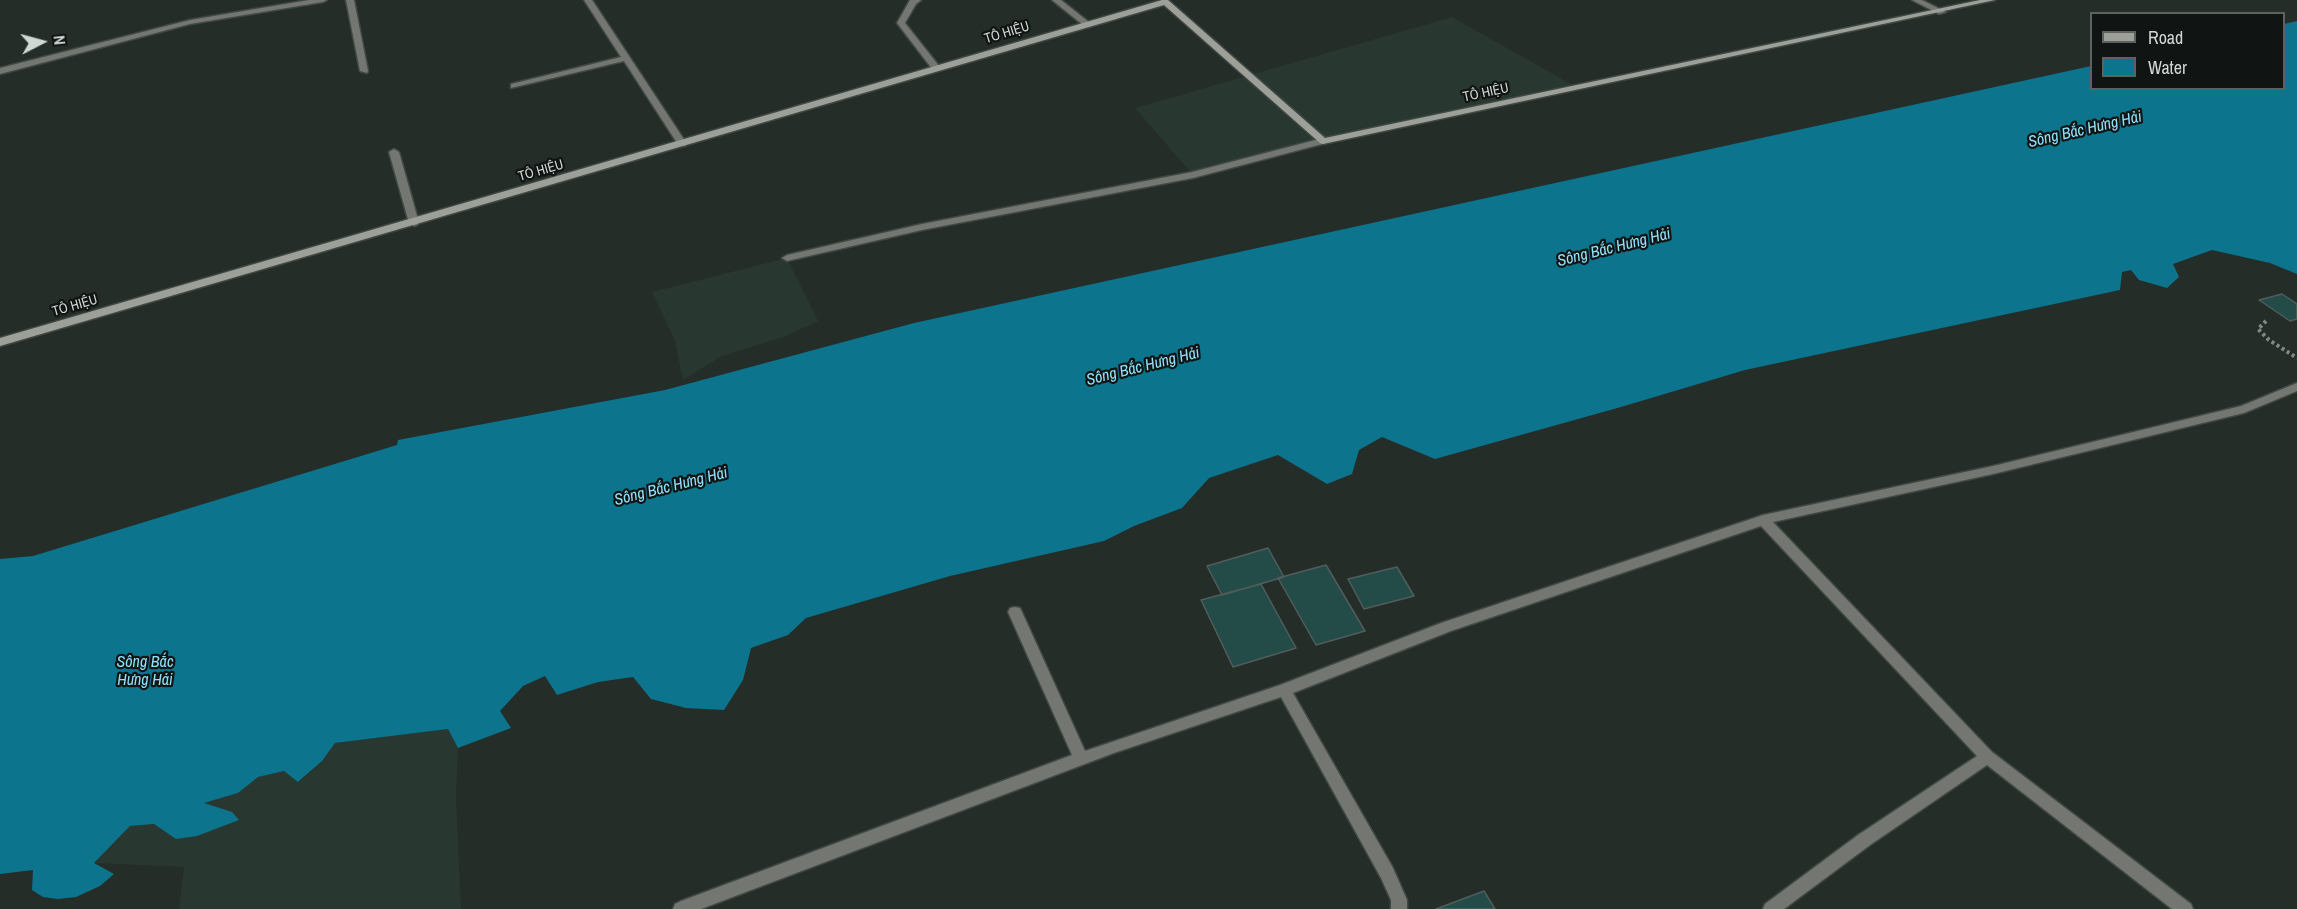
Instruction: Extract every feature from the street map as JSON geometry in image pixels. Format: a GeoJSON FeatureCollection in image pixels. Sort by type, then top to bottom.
{"type":"FeatureCollection","features":[{"type":"Feature","properties":{"kind":"main road","name":"TÔ HIỆU"},"geometry":{"type":"LineString","coordinates":[[0,342],[414,223],[1086,23],[1167,1],[1323,141],[1991,0]]}},
{"type":"Feature","properties":{"kind":"street"},"geometry":{"type":"LineString","coordinates":[[0,71],[190,22],[323,0]]}},
{"type":"Feature","properties":{"kind":"street"},"geometry":{"type":"LineString","coordinates":[[350,0],[364,71]]}},
{"type":"Feature","properties":{"kind":"street"},"geometry":{"type":"LineString","coordinates":[[588,0],[682,144]]}},
{"type":"Feature","properties":{"kind":"street"},"geometry":{"type":"LineString","coordinates":[[917,0],[913,2],[901,22],[936,68]]}},
{"type":"Feature","properties":{"kind":"street"},"geometry":{"type":"LineString","coordinates":[[1056,0],[1086,23]]}},
{"type":"Feature","properties":{"kind":"street"},"geometry":{"type":"LineString","coordinates":[[1916,0],[1942,12]]}},
{"type":"Feature","properties":{"kind":"street"},"geometry":{"type":"LineString","coordinates":[[514,86],[626,58]]}},
{"type":"Feature","properties":{"kind":"street"},"geometry":{"type":"LineString","coordinates":[[787,258],[922,227],[1193,175],[1323,141]]}},
{"type":"Feature","properties":{"kind":"street"},"geometry":{"type":"LineString","coordinates":[[394,152],[414,223]]}},
{"type":"Feature","properties":{"kind":"street"},"geometry":{"type":"LineString","coordinates":[[681,909],[1082,759],[1284,690],[1446,627],[1763,520],[1993,470],[2244,409],[2297,387]]}},
{"type":"Feature","properties":{"kind":"street"},"geometry":{"type":"LineString","coordinates":[[1763,520],[1987,757],[2185,909]]}},
{"type":"Feature","properties":{"kind":"street"},"geometry":{"type":"LineString","coordinates":[[1015,612],[1082,759]]}},
{"type":"Feature","properties":{"kind":"street"},"geometry":{"type":"LineString","coordinates":[[1284,690],[1387,873],[1399,900],[1399,909]]}},
{"type":"Feature","properties":{"kind":"street"},"geometry":{"type":"LineString","coordinates":[[1771,909],[1864,840],[1987,757]]}},
{"type":"Feature","properties":{"kind":"path"},"geometry":{"type":"LineString","coordinates":[[2266,321],[2258,329],[2297,358]]}},
{"type":"Feature","properties":{"kind":"shaded area"},"geometry":{"type":"Polygon","coordinates":[[[1452,17],[1578,88],[1323,141],[1193,175],[1135,108],[1452,17]]]}},
{"type":"Feature","properties":{"kind":"shaded area"},"geometry":{"type":"Polygon","coordinates":[[[787,258],[818,321],[786,336],[720,357],[683,380],[675,341],[652,292],[787,258]]]}},
{"type":"Feature","properties":{"kind":"shaded area"},"geometry":{"type":"Polygon","coordinates":[[[448,729],[458,748],[456,797],[461,909],[179,909],[184,867],[94,863],[130,826],[154,824],[176,839],[203,803],[238,793],[257,777],[284,771],[299,782],[322,761],[335,743],[448,729]]]}},
{"type":"Feature","properties":{"kind":"water","name":"Sông Bắc Hưng Hải"},"geometry":{"type":"Polygon","coordinates":[[[2297,21],[2297,274],[2270,263],[2212,250],[2173,264],[2179,277],[2167,288],[2139,280],[2131,270],[2122,272],[2120,290],[1745,370],[1435,459],[1382,437],[1359,450],[1352,474],[1327,484],[1278,455],[1209,478],[1182,508],[1134,526],[1104,541],[950,576],[806,618],[788,635],[751,648],[743,680],[724,710],[686,708],[651,699],[633,677],[598,682],[557,695],[545,676],[523,686],[500,711],[511,728],[458,748],[448,729],[335,743],[322,761],[298,782],[284,771],[258,777],[238,793],[204,803],[232,812],[239,820],[197,836],[176,839],[154,824],[130,826],[94,863],[114,874],[100,886],[76,897],[58,899],[43,897],[32,890],[33,870],[0,874],[0,559],[33,556],[397,445],[398,440],[665,390],[914,323],[2090,66],[2090,90],[2285,90],[2285,24],[2297,21]]]}},
{"type":"Feature","properties":{"kind":"building"},"geometry":{"type":"Polygon","coordinates":[[[2282,294],[2297,304],[2297,319],[2290,321],[2259,300],[2282,294]]]}},
{"type":"Feature","properties":{"kind":"building"},"geometry":{"type":"Polygon","coordinates":[[[1268,548],[1284,577],[1222,595],[1207,566],[1268,548]]]}},
{"type":"Feature","properties":{"kind":"building"},"geometry":{"type":"Polygon","coordinates":[[[1326,565],[1365,631],[1316,645],[1278,578],[1326,565]]]}},
{"type":"Feature","properties":{"kind":"building"},"geometry":{"type":"Polygon","coordinates":[[[1397,567],[1414,596],[1364,609],[1348,579],[1397,567]]]}},
{"type":"Feature","properties":{"kind":"building"},"geometry":{"type":"Polygon","coordinates":[[[1261,584],[1296,648],[1233,667],[1201,600],[1261,584]]]}},
{"type":"Feature","properties":{"kind":"building"},"geometry":{"type":"Polygon","coordinates":[[[1484,891],[1495,909],[1436,909],[1484,891]]]}}]}
